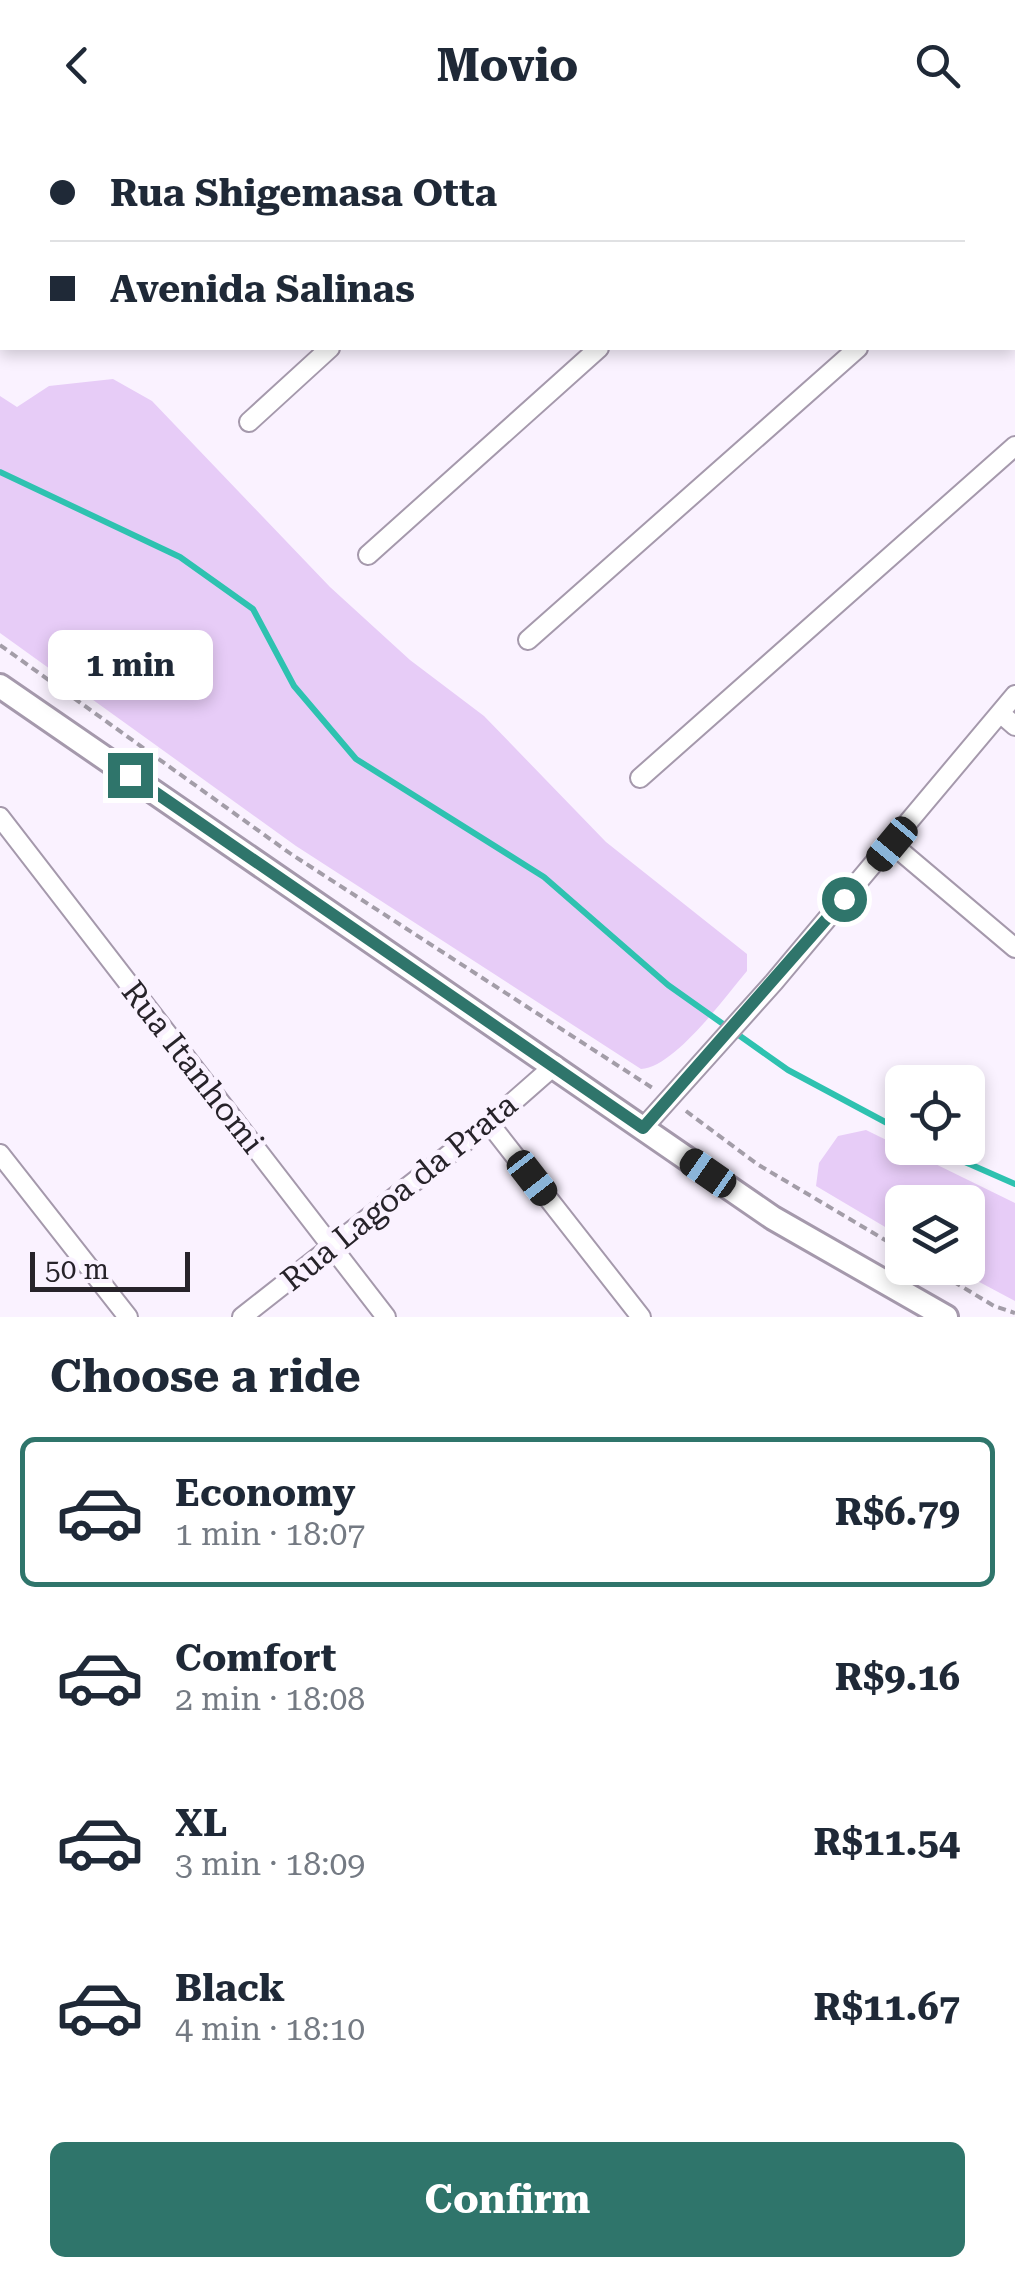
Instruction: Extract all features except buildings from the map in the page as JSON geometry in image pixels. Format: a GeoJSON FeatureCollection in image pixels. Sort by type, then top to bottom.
{"type":"FeatureCollection","features":[{"type":"Feature","properties":{"kind":"street"},"geometry":{"type":"LineString","coordinates":[[249,422],[328,350]]}},
{"type":"Feature","properties":{"kind":"street"},"geometry":{"type":"LineString","coordinates":[[368,555],[597,350]]}},
{"type":"Feature","properties":{"kind":"street"},"geometry":{"type":"LineString","coordinates":[[528,640],[856,350]]}},
{"type":"Feature","properties":{"kind":"street"},"geometry":{"type":"LineString","coordinates":[[640,778],[1015,446]]}},
{"type":"Feature","properties":{"kind":"street"},"geometry":{"type":"LineString","coordinates":[[0,686],[772,1218],[946,1317]]}},
{"type":"Feature","properties":{"kind":"street"},"geometry":{"type":"LineString","coordinates":[[643,1128],[774,982],[1015,695]]}},
{"type":"Feature","properties":{"kind":"street"},"geometry":{"type":"LineString","coordinates":[[1000,713],[1015,726]]}},
{"type":"Feature","properties":{"kind":"street","name":"Rua Itanhomi"},"geometry":{"type":"LineString","coordinates":[[0,817],[386,1317]]}},
{"type":"Feature","properties":{"kind":"street"},"geometry":{"type":"LineString","coordinates":[[892,844],[1015,948]]}},
{"type":"Feature","properties":{"kind":"street","name":"Rua Lagoa da Prata"},"geometry":{"type":"LineString","coordinates":[[242,1317],[489,1122],[555,1065]]}},
{"type":"Feature","properties":{"kind":"street"},"geometry":{"type":"LineString","coordinates":[[489,1122],[640,1317]]}},
{"type":"Feature","properties":{"kind":"street"},"geometry":{"type":"LineString","coordinates":[[0,1154],[128,1317]]}},
{"type":"Feature","properties":{"kind":"path"},"geometry":{"type":"LineString","coordinates":[[0,645],[291,854],[668,1098],[758,1164],[885,1240]]}},
{"type":"Feature","properties":{"kind":"path"},"geometry":{"type":"LineString","coordinates":[[959,1285],[994,1306],[1015,1313]]}},
{"type":"Feature","properties":{"kind":"shaded area"},"geometry":{"type":"Polygon","coordinates":[[[113,379],[152,401],[330,587],[410,660],[484,716],[606,842],[747,954],[747,971],[669,1057],[641,1069],[296,846],[0,633],[0,396],[17,407],[49,386],[113,379]]]}},
{"type":"Feature","properties":{"kind":"shaded area"},"geometry":{"type":"Polygon","coordinates":[[[866,1130],[885,1139],[885,1165],[937,1165],[978,1185],[885,1185],[885,1227],[816,1186],[819,1163],[838,1136],[866,1130]]]}},
{"type":"Feature","properties":{"kind":"shaded area"},"geometry":{"type":"Polygon","coordinates":[[[985,1188],[1015,1203],[1015,1301],[985,1285],[985,1188]]]}},
{"type":"Feature","properties":{"kind":"waterway"},"geometry":{"type":"LineString","coordinates":[[0,472],[180,557],[253,609],[294,686],[356,759],[544,877],[668,985],[788,1070],[885,1122]]}},
{"type":"Feature","properties":{"kind":"waterway"},"geometry":{"type":"LineString","coordinates":[[972,1165],[1015,1184]]}},
{"type":"Feature","properties":{"kind":"route"},"geometry":{"type":"LineString","coordinates":[[130,775],[643,1128],[844,899]]}}]}
